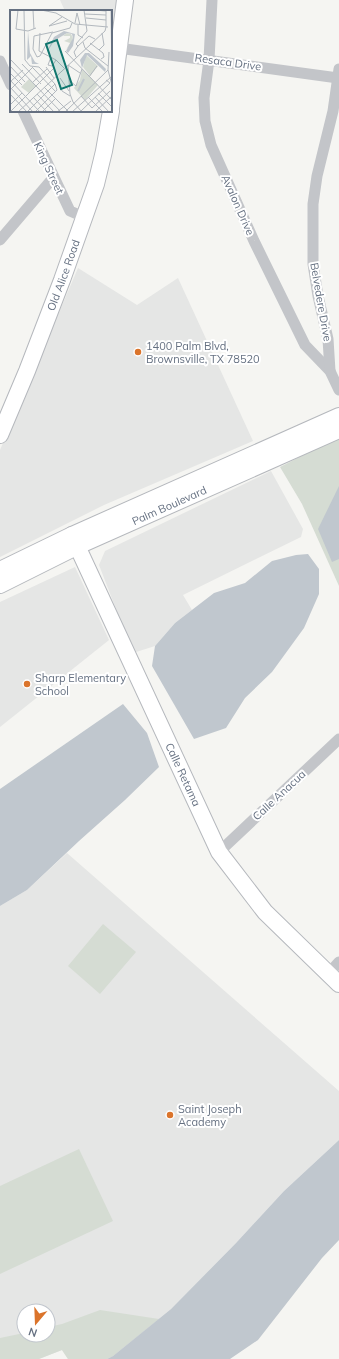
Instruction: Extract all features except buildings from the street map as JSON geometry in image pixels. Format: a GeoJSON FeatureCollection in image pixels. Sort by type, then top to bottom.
{"type":"FeatureCollection","features":[{"type":"Feature","properties":{"kind":"main road"},"geometry":{"type":"LineString","coordinates":[[112,99],[125,0]]}},
{"type":"Feature","properties":{"kind":"main road","name":"Old Alice Road"},"geometry":{"type":"LineString","coordinates":[[0,435],[57,294],[96,184],[111,112]]}},
{"type":"Feature","properties":{"kind":"main road","name":"Palm Boulevard"},"geometry":{"type":"LineString","coordinates":[[0,585],[75,541],[339,416]]}},
{"type":"Feature","properties":{"kind":"main road","name":"Palm Boulevard"},"geometry":{"type":"LineString","coordinates":[[0,570],[75,541],[339,430]]}},
{"type":"Feature","properties":{"kind":"main road","name":"Calle Retama"},"geometry":{"type":"LineString","coordinates":[[75,541],[219,852],[265,912],[336,973]]}},
{"type":"Feature","properties":{"kind":"street","name":"Avalon Drive"},"geometry":{"type":"LineString","coordinates":[[212,0],[209,60],[204,98],[205,121],[211,144],[254,241],[305,345],[330,371],[339,390]]}},
{"type":"Feature","properties":{"kind":"street","name":"Resaca Drive"},"geometry":{"type":"LineString","coordinates":[[118,48],[338,78]]}},
{"type":"Feature","properties":{"kind":"street"},"geometry":{"type":"LineString","coordinates":[[0,61],[10,83]]}},
{"type":"Feature","properties":{"kind":"street","name":"Belvedere Drive"},"geometry":{"type":"LineString","coordinates":[[330,371],[328,339],[318,296],[313,264],[313,204],[317,176],[333,111],[339,69]]}},
{"type":"Feature","properties":{"kind":"street","name":"King Street"},"geometry":{"type":"LineString","coordinates":[[23,112],[70,212],[84,217]]}},
{"type":"Feature","properties":{"kind":"street"},"geometry":{"type":"LineString","coordinates":[[0,240],[54,178]]}},
{"type":"Feature","properties":{"kind":"street","name":"Calle Anacua"},"geometry":{"type":"LineString","coordinates":[[219,852],[339,739]]}},
{"type":"Feature","properties":{"kind":"shaded area"},"geometry":{"type":"Polygon","coordinates":[[[60,0],[118,0],[112,45],[112,10],[65,10],[60,0]]]}},
{"type":"Feature","properties":{"kind":"shaded area"},"geometry":{"type":"Polygon","coordinates":[[[78,268],[137,305],[178,278],[253,441],[104,505],[0,557],[0,450],[78,268]]]}},
{"type":"Feature","properties":{"kind":"shaded area"},"geometry":{"type":"Polygon","coordinates":[[[339,437],[339,586],[302,504],[280,467],[339,437]]]}},
{"type":"Feature","properties":{"kind":"shaded area"},"geometry":{"type":"Polygon","coordinates":[[[271,471],[303,529],[301,537],[183,595],[192,610],[175,623],[155,646],[133,653],[99,565],[105,551],[271,471]]]}},
{"type":"Feature","properties":{"kind":"shaded area"},"geometry":{"type":"Polygon","coordinates":[[[339,486],[339,559],[332,562],[318,529],[339,486]]]}},
{"type":"Feature","properties":{"kind":"shaded area"},"geometry":{"type":"Polygon","coordinates":[[[308,554],[319,569],[319,594],[304,628],[272,672],[245,698],[226,728],[194,739],[152,666],[155,646],[175,623],[214,593],[245,583],[272,561],[296,555],[308,554]]]}},
{"type":"Feature","properties":{"kind":"shaded area","name":"Sharp Elementary School"},"geometry":{"type":"Polygon","coordinates":[[[75,567],[109,640],[0,727],[0,602],[75,567]]]}},
{"type":"Feature","properties":{"kind":"shaded area"},"geometry":{"type":"Polygon","coordinates":[[[123,704],[147,733],[159,767],[27,890],[0,906],[0,789],[123,704]]]}},
{"type":"Feature","properties":{"kind":"shaded area","name":"Saint Joseph Academy"},"geometry":{"type":"Polygon","coordinates":[[[67,853],[339,1091],[339,1140],[284,1191],[236,1243],[171,1309],[113,1356],[107,1359],[68,1359],[62,1350],[39,1359],[0,1359],[0,906],[27,890],[67,853]]]}},
{"type":"Feature","properties":{"kind":"shaded area"},"geometry":{"type":"Polygon","coordinates":[[[103,924],[136,952],[100,994],[68,966],[103,924]]]}},
{"type":"Feature","properties":{"kind":"shaded area"},"geometry":{"type":"Polygon","coordinates":[[[339,1140],[339,1240],[322,1258],[258,1340],[230,1359],[107,1359],[113,1356],[171,1309],[236,1243],[284,1191],[339,1140]]]}},
{"type":"Feature","properties":{"kind":"shaded area"},"geometry":{"type":"Polygon","coordinates":[[[79,1149],[113,1221],[0,1274],[0,1186],[79,1149]]]}},
{"type":"Feature","properties":{"kind":"shaded area"},"geometry":{"type":"Polygon","coordinates":[[[100,1310],[159,1319],[113,1356],[107,1359],[68,1359],[62,1350],[39,1359],[0,1359],[0,1338],[16,1335],[16,1343],[56,1343],[56,1325],[100,1310]]]}},
{"type":"Feature","properties":{"kind":"place","name":"1400 Palm Blvd, Brownsville, TX 78520"},"geometry":{"type":"Point","coordinates":[138,352]}},
{"type":"Feature","properties":{"kind":"place","name":"Sharp Elementary School"},"geometry":{"type":"Point","coordinates":[27,684]}},
{"type":"Feature","properties":{"kind":"place","name":"Saint Joseph Academy"},"geometry":{"type":"Point","coordinates":[170,1115]}}]}
